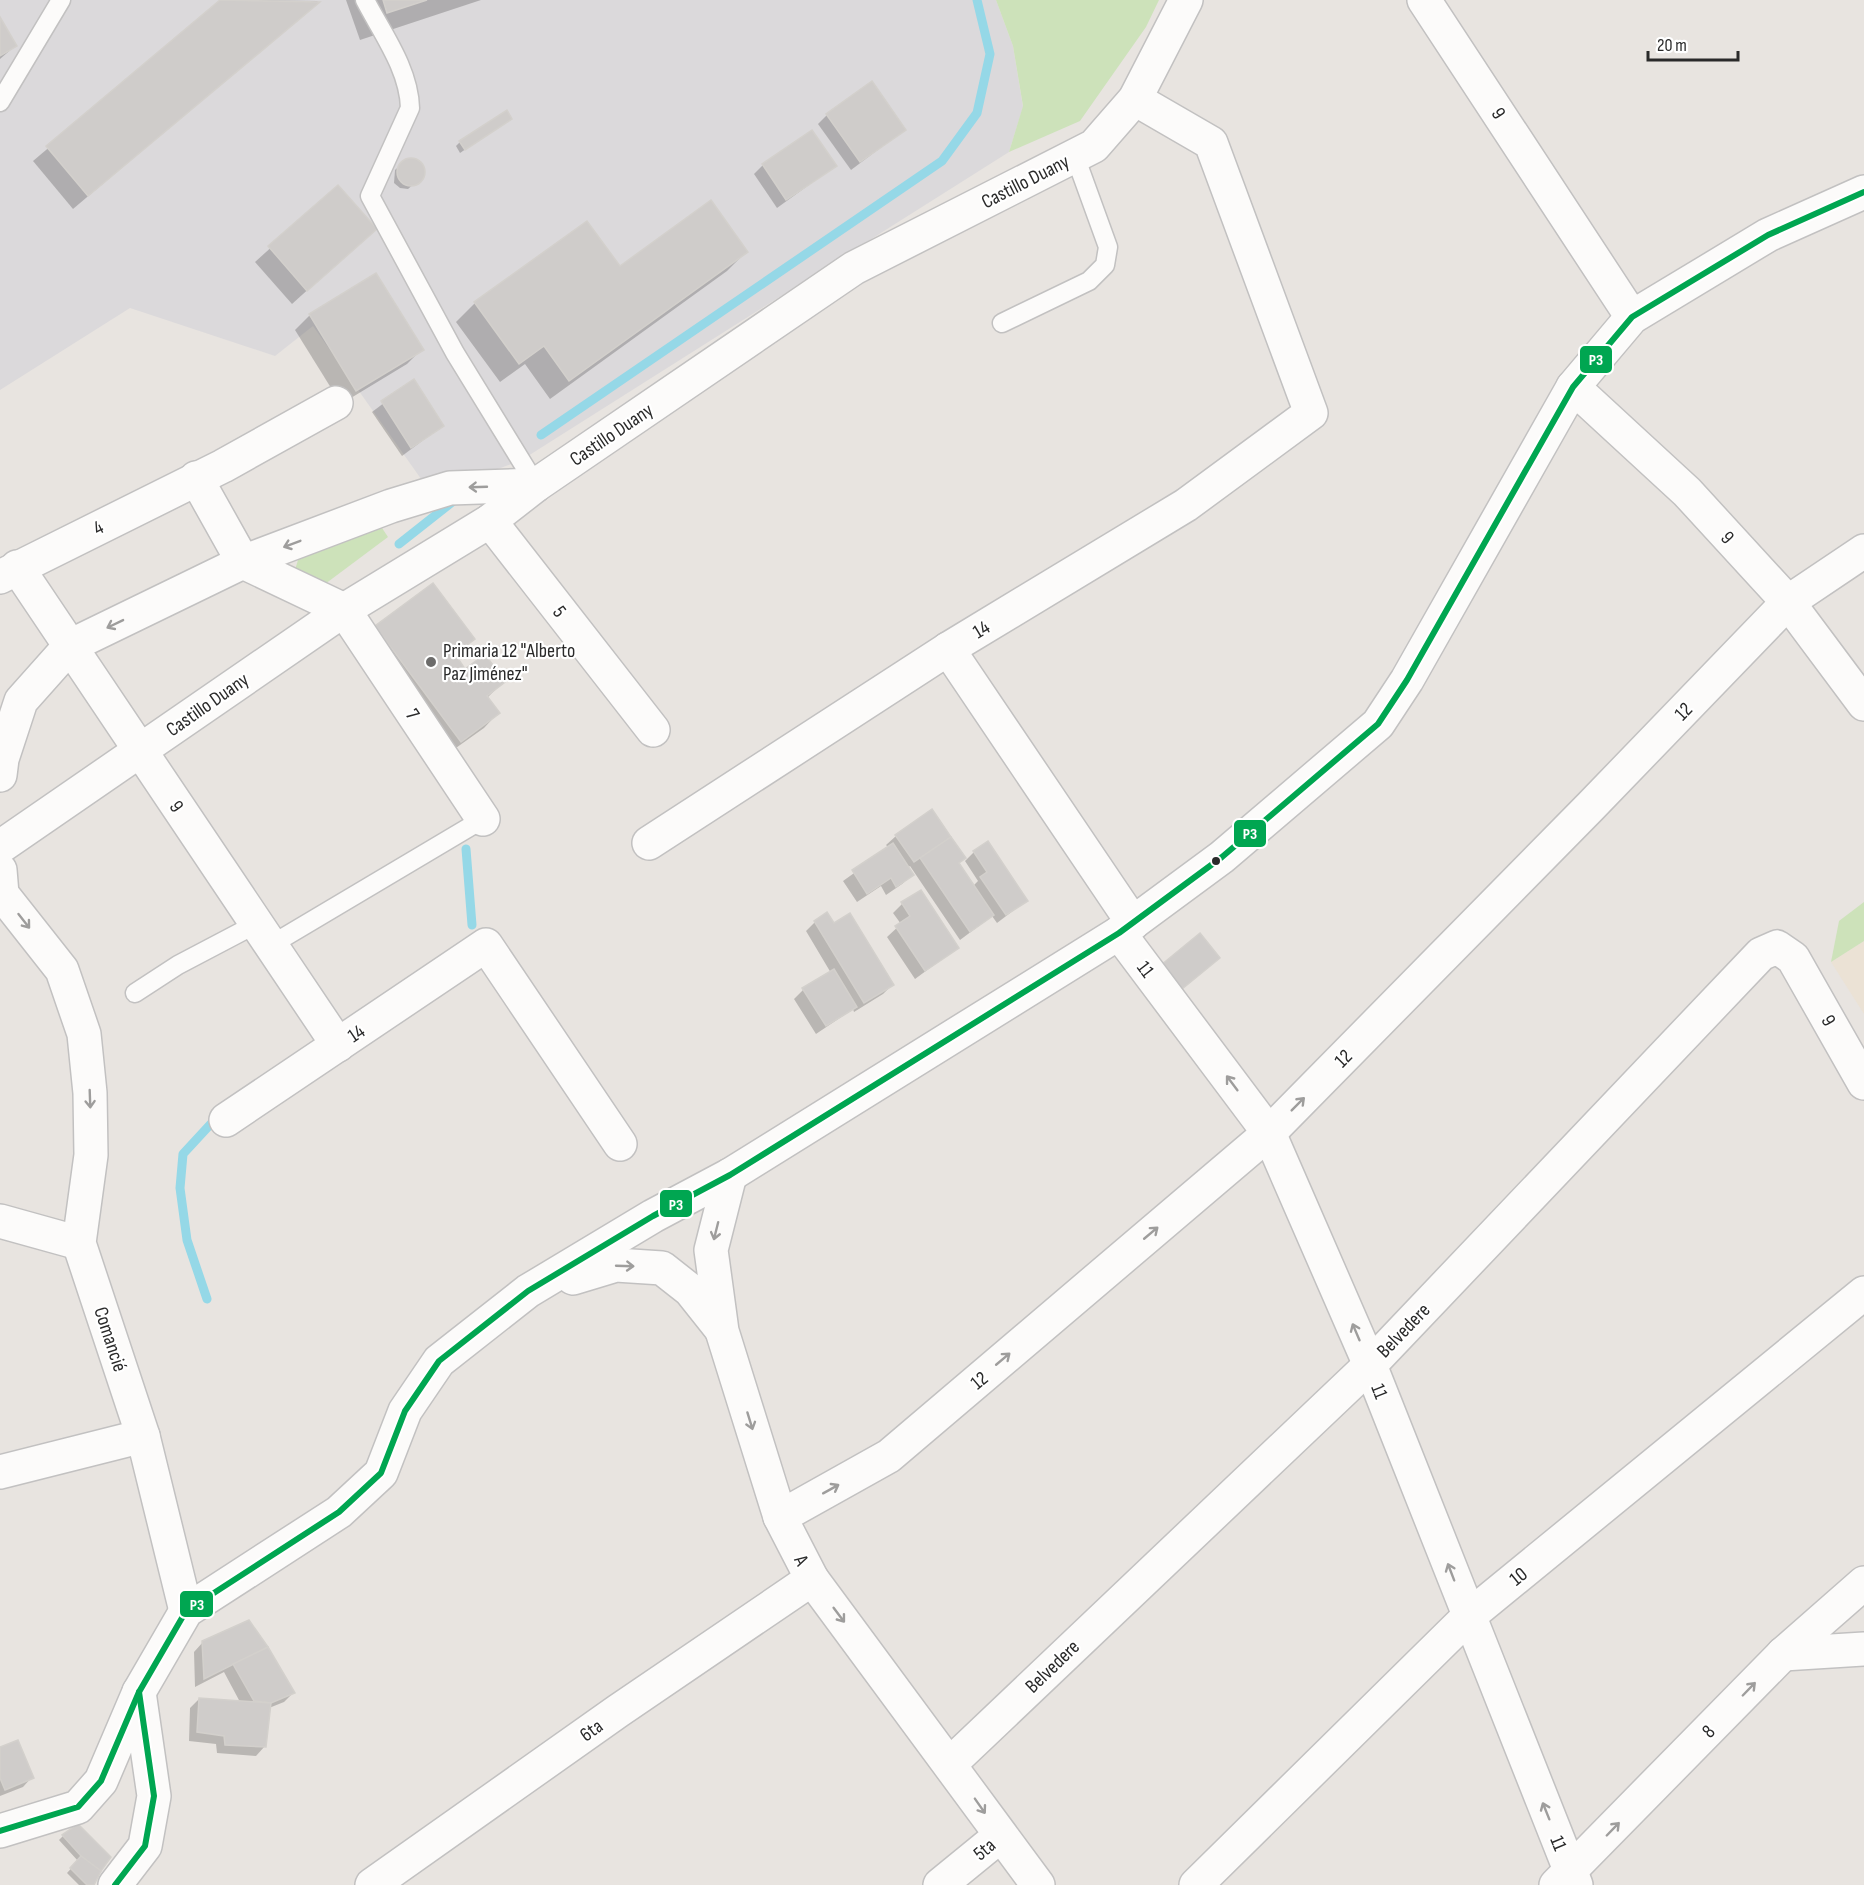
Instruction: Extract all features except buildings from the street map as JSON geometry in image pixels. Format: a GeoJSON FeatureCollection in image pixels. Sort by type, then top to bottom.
{"type":"FeatureCollection","features":[{"type":"Feature","properties":{"kind":"street","name":"Castillo Duany"},"geometry":{"type":"LineString","coordinates":[[0,847],[344,610],[490,521],[536,485],[854,268],[1094,146],[1135,99],[1186,0]]}},
{"type":"Feature","properties":{"kind":"street","name":"9"},"geometry":{"type":"LineString","coordinates":[[1424,0],[1632,317]]}},
{"type":"Feature","properties":{"kind":"street","name":"14"},"geometry":{"type":"LineString","coordinates":[[649,843],[948,649],[1186,505],[1311,413],[1212,143],[1135,99]]}},
{"type":"Feature","properties":{"kind":"street"},"geometry":{"type":"LineString","coordinates":[[0,1831],[78,1807],[101,1780],[139,1692],[186,1611],[339,1512],[381,1473],[405,1411],[439,1361],[528,1291],[653,1216],[730,1174],[1126,928],[1222,857],[1378,724],[1407,680],[1573,387],[1632,317],[1768,235],[1864,192]]}},
{"type":"Feature","properties":{"kind":"street","name":"9"},"geometry":{"type":"LineString","coordinates":[[1573,387],[1687,492],[1788,602],[1864,704]]}},
{"type":"Feature","properties":{"kind":"street","name":"4"},"geometry":{"type":"LineString","coordinates":[[8,572],[196,478],[336,403]]}},
{"type":"Feature","properties":{"kind":"street"},"geometry":{"type":"LineString","coordinates":[[196,478],[243,562],[344,610]]}},
{"type":"Feature","properties":{"kind":"street"},"geometry":{"type":"LineString","coordinates":[[0,775],[2,759],[21,701],[70,646],[243,562],[391,506],[450,488],[536,485]]}},
{"type":"Feature","properties":{"kind":"street","name":"5"},"geometry":{"type":"LineString","coordinates":[[490,521],[652,730]]}},
{"type":"Feature","properties":{"kind":"street","name":"12"},"geometry":{"type":"LineString","coordinates":[[780,1517],[889,1456],[1269,1133],[1788,602],[1864,551]]}},
{"type":"Feature","properties":{"kind":"street","name":"9"},"geometry":{"type":"LineString","coordinates":[[8,572],[70,646],[329,1032]]}},
{"type":"Feature","properties":{"kind":"street","name":"7"},"geometry":{"type":"LineString","coordinates":[[344,610],[483,819]]}},
{"type":"Feature","properties":{"kind":"street","name":"11"},"geometry":{"type":"LineString","coordinates":[[948,649],[1126,928],[1269,1133],[1370,1365],[1568,1881]]}},
{"type":"Feature","properties":{"kind":"street"},"geometry":{"type":"LineString","coordinates":[[0,870],[2,894],[62,970],[84,1034],[90,1092],[91,1155],[79,1243],[0,1221]]}},
{"type":"Feature","properties":{"kind":"street","name":"14"},"geometry":{"type":"LineString","coordinates":[[226,1120],[329,1032],[486,945],[620,1144]]}},
{"type":"Feature","properties":{"kind":"street","name":"9"},"geometry":{"type":"LineString","coordinates":[[1761,954],[1777,947],[1793,958],[1864,1083]]}},
{"type":"Feature","properties":{"kind":"street","name":"Belvedere"},"geometry":{"type":"LineString","coordinates":[[950,1764],[1370,1365],[1761,954]]}},
{"type":"Feature","properties":{"kind":"street","name":"A"},"geometry":{"type":"LineString","coordinates":[[730,1174],[711,1250],[722,1331],[780,1517],[812,1579],[1038,1885]]}},
{"type":"Feature","properties":{"kind":"street","name":"Comancié"},"geometry":{"type":"LineString","coordinates":[[79,1243],[143,1436],[186,1611]]}},
{"type":"Feature","properties":{"kind":"street"},"geometry":{"type":"LineString","coordinates":[[528,1291],[616,1265],[662,1268],[690,1290],[722,1331]]}},
{"type":"Feature","properties":{"kind":"street","name":"10"},"geometry":{"type":"LineString","coordinates":[[1196,1885],[1468,1617],[1864,1293]]}},
{"type":"Feature","properties":{"kind":"street"},"geometry":{"type":"LineString","coordinates":[[0,1472],[143,1436]]}},
{"type":"Feature","properties":{"kind":"street","name":"6ta"},"geometry":{"type":"LineString","coordinates":[[372,1885],[406,1876],[618,1710],[812,1579]]}},
{"type":"Feature","properties":{"kind":"street","name":"8"},"geometry":{"type":"LineString","coordinates":[[1568,1881],[1783,1654],[1864,1583]]}},
{"type":"Feature","properties":{"kind":"street"},"geometry":{"type":"LineString","coordinates":[[1783,1654],[1864,1649]]}},
{"type":"Feature","properties":{"kind":"street"},"geometry":{"type":"LineString","coordinates":[[115,1885],[145,1846],[154,1796],[139,1692]]}},
{"type":"Feature","properties":{"kind":"street","name":"5ta"},"geometry":{"type":"LineString","coordinates":[[940,1885],[1000,1836]]}},
{"type":"Feature","properties":{"kind":"lane"},"geometry":{"type":"LineString","coordinates":[[0,102],[61,0]]}},
{"type":"Feature","properties":{"kind":"lane"},"geometry":{"type":"LineString","coordinates":[[364,0],[405,77],[410,100],[410,108],[370,196],[455,353],[536,485]]}},
{"type":"Feature","properties":{"kind":"lane"},"geometry":{"type":"LineString","coordinates":[[1002,323],[1089,281],[1105,265],[1108,247],[1075,156]]}},
{"type":"Feature","properties":{"kind":"lane"},"geometry":{"type":"LineString","coordinates":[[135,993],[178,965],[263,934],[483,819]]}},
{"type":"Feature","properties":{"kind":"shaded area"},"geometry":{"type":"Polygon","coordinates":[[[0,0],[996,0],[1013,46],[1023,107],[1009,152],[520,461],[431,493],[313,326],[275,356],[130,308],[0,390],[0,0]]]}},
{"type":"Feature","properties":{"kind":"shaded area"},"geometry":{"type":"Polygon","coordinates":[[[1864,941],[1864,1014],[1831,962],[1864,941]]]}},
{"type":"Feature","properties":{"kind":"green space"},"geometry":{"type":"Polygon","coordinates":[[[996,0],[1159,0],[1146,27],[1080,121],[1009,152],[1023,106],[1013,46],[996,0]]]}},
{"type":"Feature","properties":{"kind":"green space"},"geometry":{"type":"Polygon","coordinates":[[[376,519],[388,537],[317,590],[295,570],[298,560],[376,519]]]}},
{"type":"Feature","properties":{"kind":"green space"},"geometry":{"type":"Polygon","coordinates":[[[1864,902],[1864,941],[1831,962],[1839,921],[1864,902]]]}},
{"type":"Feature","properties":{"kind":"waterway"},"geometry":{"type":"LineString","coordinates":[[541,435],[942,161],[977,113],[990,54],[977,0]]}},
{"type":"Feature","properties":{"kind":"waterway"},"geometry":{"type":"LineString","coordinates":[[399,544],[456,499]]}},
{"type":"Feature","properties":{"kind":"waterway"},"geometry":{"type":"LineString","coordinates":[[466,849],[472,925]]}},
{"type":"Feature","properties":{"kind":"waterway"},"geometry":{"type":"LineString","coordinates":[[207,1299],[187,1240],[180,1188],[183,1154],[219,1115]]}},
{"type":"Feature","properties":{"kind":"transit line","name":"P3"},"geometry":{"type":"LineString","coordinates":[[0,1831],[78,1807],[101,1781],[139,1692],[186,1611],[339,1512],[381,1473],[405,1411],[439,1361],[528,1291],[653,1216],[730,1175],[1119,933],[1222,857],[1378,724],[1407,680],[1573,387],[1632,317],[1768,235],[1864,192]]}},
{"type":"Feature","properties":{"kind":"transit line","name":"P3"},"geometry":{"type":"LineString","coordinates":[[115,1885],[145,1846],[154,1796],[139,1692]]}},
{"type":"Feature","properties":{"kind":"place","name":"Primaria 12 \"Alberto Paz Jiménez\""},"geometry":{"type":"Point","coordinates":[431,662]}}]}
